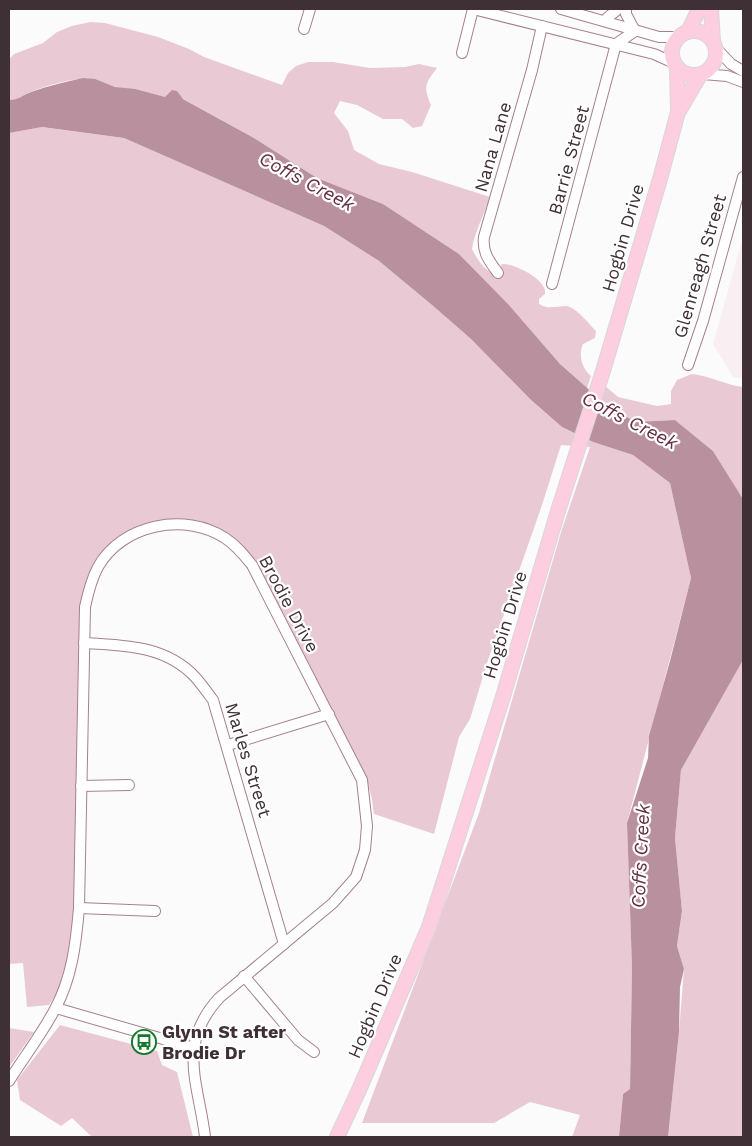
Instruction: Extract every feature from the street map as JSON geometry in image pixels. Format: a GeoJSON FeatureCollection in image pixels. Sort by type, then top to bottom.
{"type":"FeatureCollection","features":[{"type":"Feature","properties":{"kind":"main road"},"geometry":{"type":"LineString","coordinates":[[699,9],[672,50],[676,65],[687,74],[702,74],[713,66],[716,60],[711,9]]}},
{"type":"Feature","properties":{"kind":"main road"},"geometry":{"type":"LineString","coordinates":[[683,34],[702,32],[715,44]]}},
{"type":"Feature","properties":{"kind":"main road","name":"Hogbin Drive"},"geometry":{"type":"LineString","coordinates":[[676,65],[678,112]]}},
{"type":"Feature","properties":{"kind":"main road","name":"Hogbin Drive"},"geometry":{"type":"LineString","coordinates":[[337,1137],[429,927],[502,700],[558,511],[603,371],[678,112],[702,74]]}},
{"type":"Feature","properties":{"kind":"street"},"geometry":{"type":"LineString","coordinates":[[304,29],[310,9]]}},
{"type":"Feature","properties":{"kind":"street"},"geometry":{"type":"LineString","coordinates":[[462,53],[473,9],[654,54],[676,65]]}},
{"type":"Feature","properties":{"kind":"street"},"geometry":{"type":"LineString","coordinates":[[561,9],[660,37],[683,34]]}},
{"type":"Feature","properties":{"kind":"street"},"geometry":{"type":"LineString","coordinates":[[605,22],[608,16],[614,14],[618,9]]}},
{"type":"Feature","properties":{"kind":"street"},"geometry":{"type":"LineString","coordinates":[[626,9],[626,14],[635,30]]}},
{"type":"Feature","properties":{"kind":"street","name":"Nana Lane"},"geometry":{"type":"LineString","coordinates":[[498,273],[488,260],[483,248],[484,237],[532,70],[542,26]]}},
{"type":"Feature","properties":{"kind":"street"},"geometry":{"type":"LineString","coordinates":[[616,44],[635,30]]}},
{"type":"Feature","properties":{"kind":"street","name":"Barrie Street"},"geometry":{"type":"LineString","coordinates":[[552,284],[616,44]]}},
{"type":"Feature","properties":{"kind":"street"},"geometry":{"type":"LineString","coordinates":[[715,44],[731,64],[743,71]]}},
{"type":"Feature","properties":{"kind":"street"},"geometry":{"type":"LineString","coordinates":[[702,74],[727,76],[743,82]]}},
{"type":"Feature","properties":{"kind":"street","name":"Glenreagh Street"},"geometry":{"type":"LineString","coordinates":[[688,365],[703,321],[743,177]]}},
{"type":"Feature","properties":{"kind":"street","name":"Brodie Drive"},"geometry":{"type":"LineString","coordinates":[[9,1081],[56,1008],[72,962],[79,908],[85,607],[90,586],[99,566],[117,544],[140,531],[165,524],[188,524],[203,528],[224,537],[252,565],[362,780],[366,802],[367,826],[365,850],[356,878],[333,903],[244,976],[212,1005],[202,1024],[194,1048],[192,1063],[205,1137]]}},
{"type":"Feature","properties":{"kind":"street","name":"Marles Street"},"geometry":{"type":"LineString","coordinates":[[84,642],[126,645],[151,650],[177,662],[196,678],[213,700],[228,745],[284,944]]}},
{"type":"Feature","properties":{"kind":"street"},"geometry":{"type":"LineString","coordinates":[[228,745],[329,714]]}},
{"type":"Feature","properties":{"kind":"street"},"geometry":{"type":"LineString","coordinates":[[81,786],[129,785]]}},
{"type":"Feature","properties":{"kind":"street"},"geometry":{"type":"LineString","coordinates":[[79,908],[155,911]]}},
{"type":"Feature","properties":{"kind":"street"},"geometry":{"type":"LineString","coordinates":[[244,976],[298,1040],[314,1052]]}},
{"type":"Feature","properties":{"kind":"street"},"geometry":{"type":"LineString","coordinates":[[56,1008],[194,1048]]}},
{"type":"Feature","properties":{"kind":"shaded area"},"geometry":{"type":"Polygon","coordinates":[[[90,22],[105,23],[158,37],[204,57],[282,85],[288,73],[296,66],[308,62],[333,62],[370,68],[405,67],[419,64],[437,68],[426,85],[431,105],[422,126],[413,128],[402,119],[383,119],[357,105],[340,101],[334,113],[348,131],[354,150],[379,164],[412,172],[490,197],[477,229],[472,249],[482,265],[492,273],[497,275],[502,264],[506,264],[530,274],[545,289],[545,294],[539,299],[539,304],[549,307],[570,307],[596,331],[595,338],[583,344],[581,353],[585,370],[591,376],[587,388],[560,364],[509,305],[459,254],[383,204],[317,178],[254,138],[180,97],[170,93],[165,97],[87,79],[56,84],[30,92],[17,99],[9,100],[9,59],[14,54],[43,43],[57,32],[90,22]]]}},
{"type":"Feature","properties":{"kind":"shaded area"},"geometry":{"type":"Polygon","coordinates":[[[41,127],[124,138],[324,226],[379,261],[432,305],[471,339],[531,400],[562,427],[593,442],[633,455],[670,483],[691,578],[627,823],[632,968],[630,1089],[623,1094],[619,1137],[572,1137],[580,1115],[530,1102],[494,1123],[362,1123],[479,813],[562,529],[590,447],[561,445],[488,660],[470,719],[459,737],[434,834],[374,814],[367,780],[283,612],[259,578],[223,537],[165,524],[117,544],[90,586],[79,908],[67,978],[49,1005],[27,1007],[23,963],[9,964],[9,133],[41,127]]]}},
{"type":"Feature","properties":{"kind":"shaded area"},"geometry":{"type":"Polygon","coordinates":[[[743,237],[743,379],[733,377],[713,344],[743,237]]]}},
{"type":"Feature","properties":{"kind":"shaded area"},"geometry":{"type":"Polygon","coordinates":[[[692,374],[743,387],[743,499],[713,451],[675,420],[635,422],[600,399],[604,385],[618,397],[657,406],[671,404],[671,391],[677,380],[692,374]]]}},
{"type":"Feature","properties":{"kind":"shaded area"},"geometry":{"type":"Polygon","coordinates":[[[743,660],[743,1137],[668,1137],[684,969],[677,946],[682,911],[675,838],[681,770],[743,660]]]}},
{"type":"Feature","properties":{"kind":"shaded area"},"geometry":{"type":"Polygon","coordinates":[[[60,1025],[157,1051],[162,1065],[177,1072],[193,1137],[92,1137],[72,1118],[61,1126],[20,1100],[17,1080],[60,1025]]]}},
{"type":"Feature","properties":{"kind":"shaded area"},"geometry":{"type":"Polygon","coordinates":[[[9,1028],[34,1032],[9,1067],[9,1028]]]}},
{"type":"Feature","properties":{"kind":"water","name":"Coffs Creek"},"geometry":{"type":"Polygon","coordinates":[[[83,78],[95,79],[115,87],[135,89],[165,97],[172,90],[177,91],[183,99],[254,138],[317,178],[383,204],[459,254],[509,305],[560,364],[602,401],[635,422],[675,420],[713,451],[743,499],[743,660],[681,770],[675,838],[682,911],[677,946],[684,969],[680,987],[679,1032],[668,1137],[619,1137],[623,1094],[630,1089],[632,968],[627,823],[648,758],[649,736],[691,578],[670,483],[633,455],[593,442],[562,427],[531,400],[471,339],[432,305],[379,261],[324,226],[124,138],[42,127],[9,133],[9,100],[44,88],[83,78]]]}},
{"type":"Feature","properties":{"kind":"place","name":"Glynn St after Brodie Dr"},"geometry":{"type":"Point","coordinates":[144,1042]}}]}
